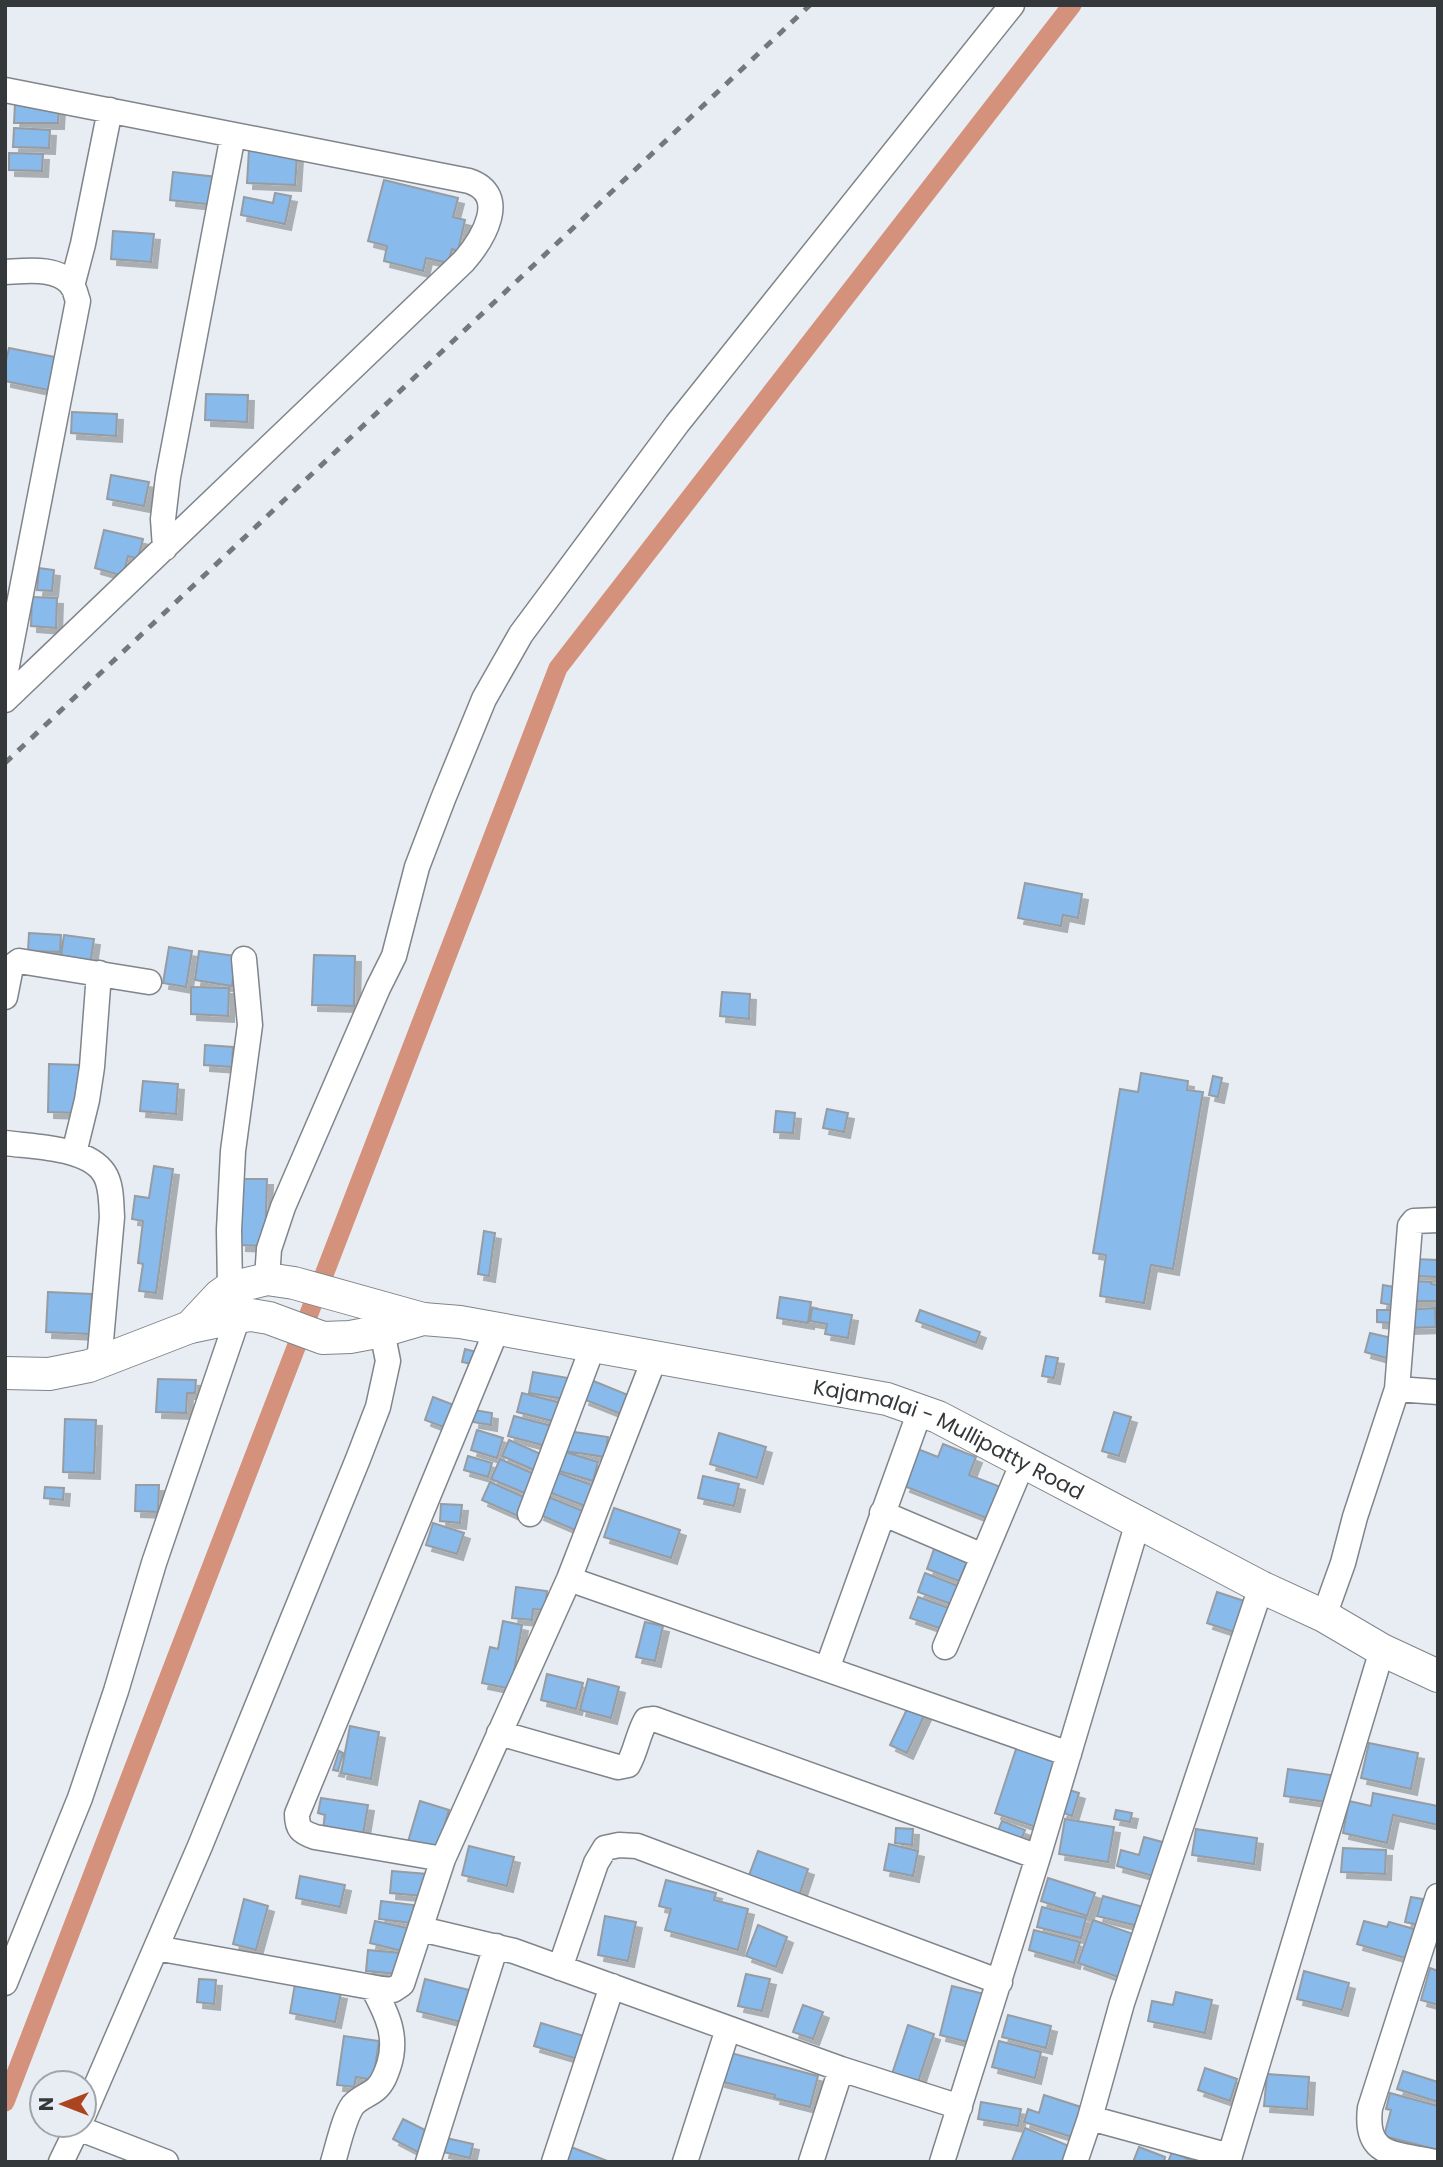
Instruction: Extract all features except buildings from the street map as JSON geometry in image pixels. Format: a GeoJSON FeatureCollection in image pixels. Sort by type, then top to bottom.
{"type":"FeatureCollection","features":[{"type":"Feature","properties":{"kind":"main road","name":"Kajamalai - Mullipatty Road"},"geometry":{"type":"LineString","coordinates":[[280,1281],[423,1319],[460,1322],[887,1399],[938,1417],[1261,1587],[1324,1616],[1382,1650],[1438,1676]]}},
{"type":"Feature","properties":{"kind":"main road"},"geometry":{"type":"LineString","coordinates":[[5,1373],[49,1374],[99,1363],[190,1327],[219,1296],[234,1302],[280,1281]]}},
{"type":"Feature","properties":{"kind":"main road","name":"Kajamalai - Mullipatty Road"},"geometry":{"type":"LineString","coordinates":[[234,1302],[251,1315],[269,1318],[323,1338],[350,1337],[382,1331],[423,1319]]}},
{"type":"Feature","properties":{"kind":"street"},"geometry":{"type":"LineString","coordinates":[[280,1281],[269,1249],[283,1207],[394,956],[417,867],[484,699],[521,634],[677,424],[1012,5]]}},
{"type":"Feature","properties":{"kind":"street"},"geometry":{"type":"LineString","coordinates":[[5,90],[469,181],[481,185],[489,196],[490,211],[479,245],[464,261],[5,700]]}},
{"type":"Feature","properties":{"kind":"street"},"geometry":{"type":"LineString","coordinates":[[5,676],[78,302],[71,274],[110,110]]}},
{"type":"Feature","properties":{"kind":"street"},"geometry":{"type":"LineString","coordinates":[[164,548],[163,510],[168,477],[233,135]]}},
{"type":"Feature","properties":{"kind":"street"},"geometry":{"type":"LineString","coordinates":[[5,272],[43,271],[71,274]]}},
{"type":"Feature","properties":{"kind":"street"},"geometry":{"type":"LineString","coordinates":[[5,1983],[16,1925],[61,1847],[116,1691],[234,1302],[229,1230],[233,1151],[250,1025],[244,959]]}},
{"type":"Feature","properties":{"kind":"street"},"geometry":{"type":"LineString","coordinates":[[5,998],[11,967],[19,961],[149,982]]}},
{"type":"Feature","properties":{"kind":"street"},"geometry":{"type":"LineString","coordinates":[[74,1153],[92,1068],[99,973]]}},
{"type":"Feature","properties":{"kind":"street"},"geometry":{"type":"LineString","coordinates":[[5,1143],[74,1153],[92,1161],[105,1174],[112,1217],[99,1363]]}},
{"type":"Feature","properties":{"kind":"street"},"geometry":{"type":"LineString","coordinates":[[1324,1616],[1397,1389],[1410,1226],[1414,1221],[1438,1220]]}},
{"type":"Feature","properties":{"kind":"street"},"geometry":{"type":"LineString","coordinates":[[443,1859],[302,1833],[297,1826],[297,1814],[498,1329]]}},
{"type":"Feature","properties":{"kind":"street"},"geometry":{"type":"LineString","coordinates":[[98,2081],[156,1948],[378,1407],[388,1361],[382,1331]]}},
{"type":"Feature","properties":{"kind":"street"},"geometry":{"type":"LineString","coordinates":[[530,1514],[593,1346]]}},
{"type":"Feature","properties":{"kind":"street"},"geometry":{"type":"LineString","coordinates":[[156,1948],[373,1988],[393,1990],[402,1984],[443,1859],[569,1579],[655,1357]]}},
{"type":"Feature","properties":{"kind":"street"},"geometry":{"type":"LineString","coordinates":[[1397,1389],[1438,1392]]}},
{"type":"Feature","properties":{"kind":"street"},"geometry":{"type":"LineString","coordinates":[[827,1669],[920,1411]]}},
{"type":"Feature","properties":{"kind":"street"},"geometry":{"type":"LineString","coordinates":[[945,1647],[1023,1462]]}},
{"type":"Feature","properties":{"kind":"street"},"geometry":{"type":"LineString","coordinates":[[882,1513],[983,1556]]}},
{"type":"Feature","properties":{"kind":"street"},"geometry":{"type":"LineString","coordinates":[[942,2162],[1000,1982],[1138,1522]]}},
{"type":"Feature","properties":{"kind":"street"},"geometry":{"type":"LineString","coordinates":[[569,1579],[1069,1754]]}},
{"type":"Feature","properties":{"kind":"street"},"geometry":{"type":"LineString","coordinates":[[1075,2162],[1122,2003],[1261,1587]]}},
{"type":"Feature","properties":{"kind":"street"},"geometry":{"type":"LineString","coordinates":[[1090,2118],[1229,2159],[1382,1650]]}},
{"type":"Feature","properties":{"kind":"street"},"geometry":{"type":"LineString","coordinates":[[499,1733],[618,1767],[628,1765],[646,1720],[653,1719],[1038,1857]]}},
{"type":"Feature","properties":{"kind":"street"},"geometry":{"type":"LineString","coordinates":[[560,1968],[596,1863],[605,1849],[619,1845],[636,1846],[1000,1982]]}},
{"type":"Feature","properties":{"kind":"street"},"geometry":{"type":"LineString","coordinates":[[1435,2162],[1385,2150],[1374,2142],[1368,2127],[1370,2108],[1438,1896]]}},
{"type":"Feature","properties":{"kind":"street"},"geometry":{"type":"LineString","coordinates":[[421,1929],[496,1946],[841,2069],[960,2107]]}},
{"type":"Feature","properties":{"kind":"street"},"geometry":{"type":"LineString","coordinates":[[428,2162],[496,1946]]}},
{"type":"Feature","properties":{"kind":"street"},"geometry":{"type":"LineString","coordinates":[[554,2162],[612,1986]]}},
{"type":"Feature","properties":{"kind":"street"},"geometry":{"type":"LineString","coordinates":[[333,2162],[349,2113],[354,2104],[377,2088],[386,2075],[392,2054],[393,2035],[387,2015],[373,1988]]}},
{"type":"Feature","properties":{"kind":"street"},"geometry":{"type":"LineString","coordinates":[[685,2162],[728,2029]]}},
{"type":"Feature","properties":{"kind":"street"},"geometry":{"type":"LineString","coordinates":[[811,2162],[841,2069]]}},
{"type":"Feature","properties":{"kind":"street"},"geometry":{"type":"LineString","coordinates":[[98,2130],[166,2162]]}},
{"type":"Feature","properties":{"kind":"street"},"geometry":{"type":"LineString","coordinates":[[61,2162],[72,2139]]}},
{"type":"Feature","properties":{"kind":"waterway"},"geometry":{"type":"LineString","coordinates":[[5,2102],[558,668],[1072,5]]}},
{"type":"Feature","properties":{"kind":"railway"},"geometry":{"type":"LineString","coordinates":[[5,763],[810,5]]}}]}
